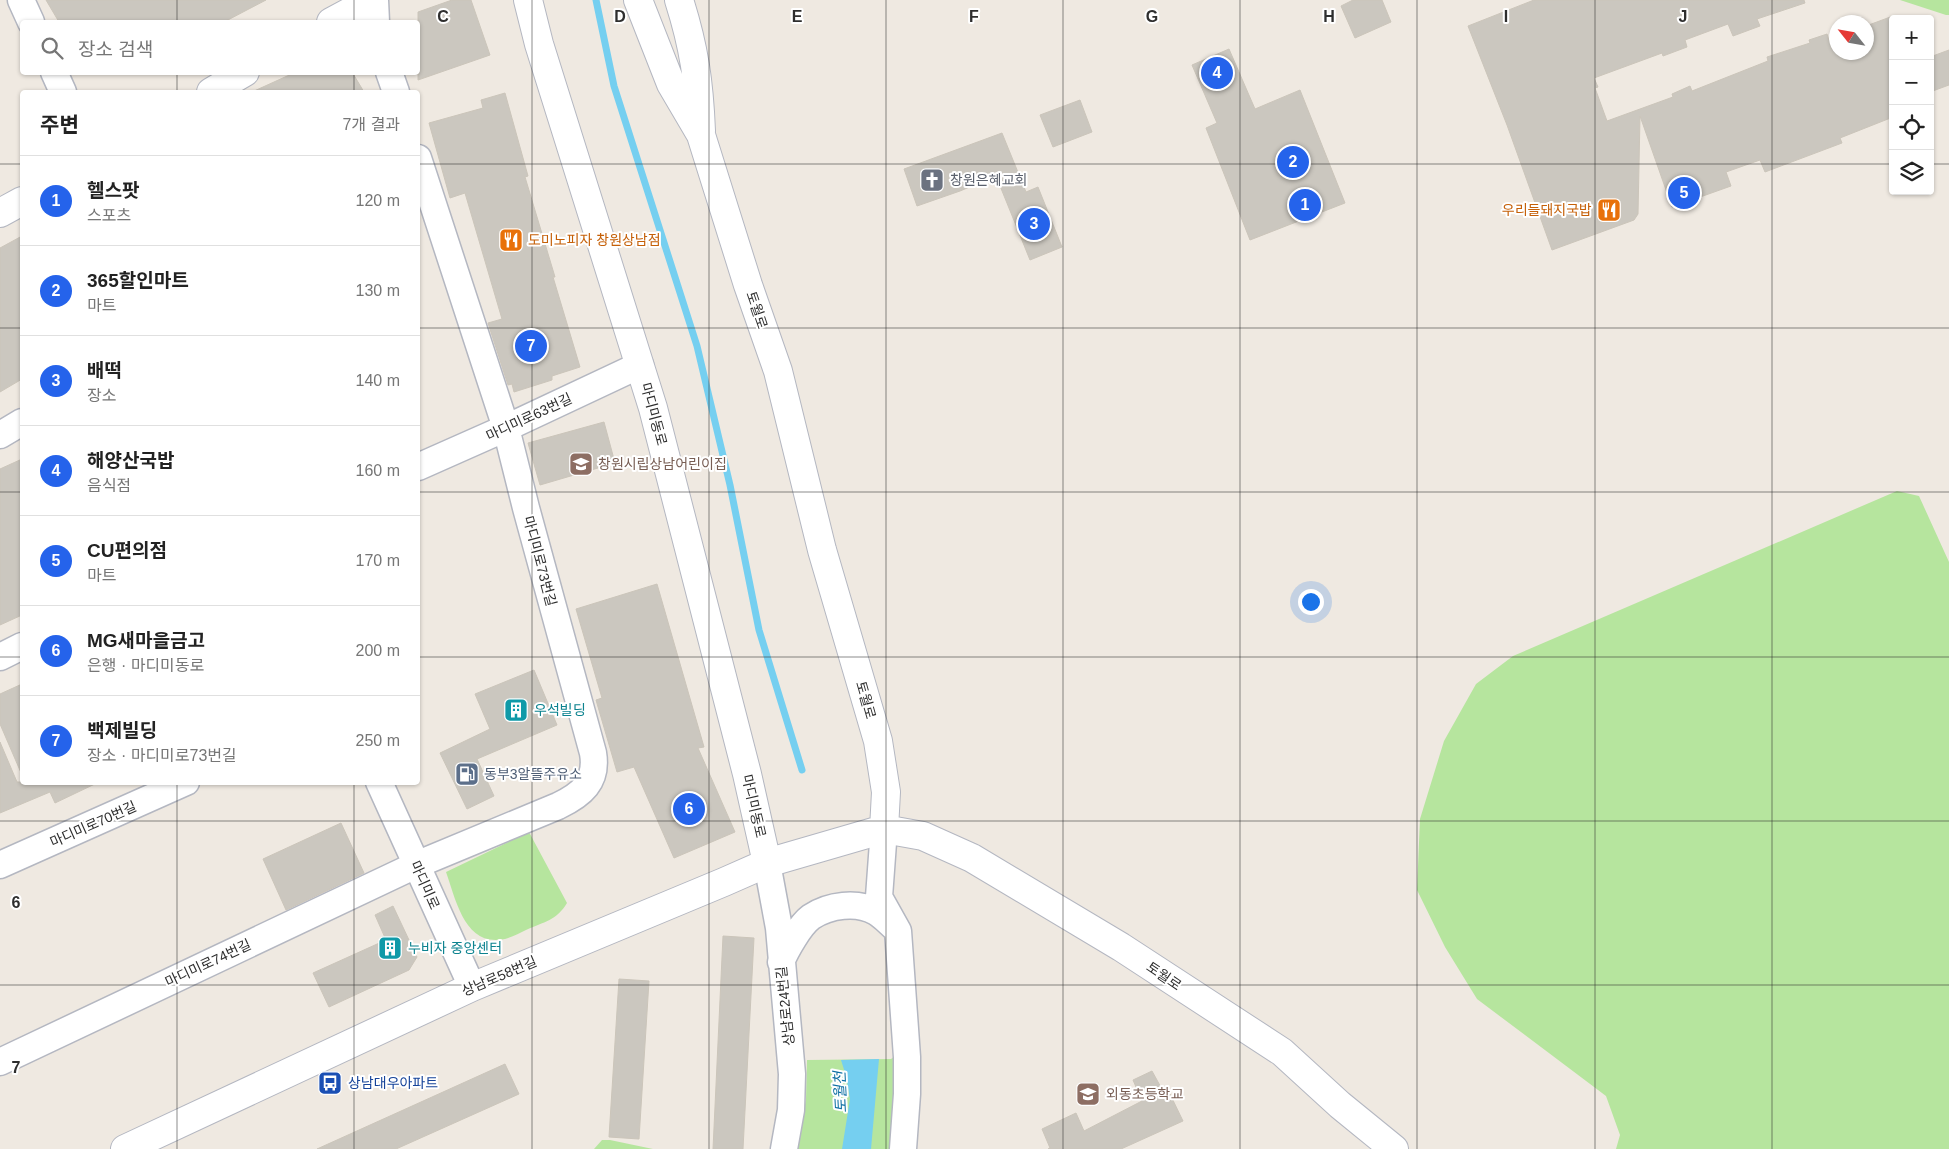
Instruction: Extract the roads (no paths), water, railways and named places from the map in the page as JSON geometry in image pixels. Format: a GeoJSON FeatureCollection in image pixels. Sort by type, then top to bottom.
{"type":"FeatureCollection","features":[{"type":"Feature","properties":{"kind":"street"},"geometry":{"type":"LineString","coordinates":[[21,0],[30,20]]}},
{"type":"Feature","properties":{"kind":"street"},"geometry":{"type":"LineString","coordinates":[[335,20],[374,0],[376,20]]}},
{"type":"Feature","properties":{"kind":"street","name":"토월로"},"geometry":{"type":"LineString","coordinates":[[638,0],[671,84],[701,135],[748,285],[778,371],[822,550],[878,741],[886,792],[884,830],[923,836],[972,858],[1121,947],[1282,1052],[1340,1105],[1394,1149]]}},
{"type":"Feature","properties":{"kind":"street"},"geometry":{"type":"LineString","coordinates":[[679,0],[694,53],[699,86],[701,135]]}},
{"type":"Feature","properties":{"kind":"street","name":"마디미동로"},"geometry":{"type":"LineString","coordinates":[[527,2],[653,408],[744,765],[767,863]]}},
{"type":"Feature","properties":{"kind":"street"},"geometry":{"type":"LineString","coordinates":[[55,75],[62,90]]}},
{"type":"Feature","properties":{"kind":"street"},"geometry":{"type":"LineString","coordinates":[[214,90],[240,75]]}},
{"type":"Feature","properties":{"kind":"street"},"geometry":{"type":"LineString","coordinates":[[391,75],[395,90]]}},
{"type":"Feature","properties":{"kind":"street","name":"마디미로73번길"},"geometry":{"type":"LineString","coordinates":[[416,865],[571,800],[580,795],[593,769],[593,753],[506,428],[420,164]]}},
{"type":"Feature","properties":{"kind":"street"},"geometry":{"type":"LineString","coordinates":[[0,213],[20,201]]}},
{"type":"Feature","properties":{"kind":"street","name":"마디미로63번길"},"geometry":{"type":"LineString","coordinates":[[420,466],[640,366]]}},
{"type":"Feature","properties":{"kind":"street"},"geometry":{"type":"LineString","coordinates":[[0,435],[20,423]]}},
{"type":"Feature","properties":{"kind":"street"},"geometry":{"type":"LineString","coordinates":[[0,657],[20,647]]}},
{"type":"Feature","properties":{"kind":"street","name":"마디미로70번길"},"geometry":{"type":"LineString","coordinates":[[0,865],[179,785]]}},
{"type":"Feature","properties":{"kind":"street","name":"마디미로"},"geometry":{"type":"LineString","coordinates":[[380,785],[472,987]]}},
{"type":"Feature","properties":{"kind":"street"},"geometry":{"type":"LineString","coordinates":[[884,830],[879,897],[898,931],[907,1057],[907,1094],[903,1149]]}},
{"type":"Feature","properties":{"kind":"street","name":"상남로58번길"},"geometry":{"type":"LineString","coordinates":[[125,1149],[472,987],[767,863],[884,830]]}},
{"type":"Feature","properties":{"kind":"street","name":"상남로24번길"},"geometry":{"type":"LineString","coordinates":[[767,863],[779,928],[792,1074],[791,1110],[784,1149]]}},
{"type":"Feature","properties":{"kind":"street","name":"마디미로74번길"},"geometry":{"type":"LineString","coordinates":[[0,1062],[416,865]]}},
{"type":"Feature","properties":{"kind":"street"},"geometry":{"type":"LineString","coordinates":[[781,962],[809,918],[824,910],[857,905],[877,912],[898,931]]}},
{"type":"Feature","properties":{"kind":"water"},"geometry":{"type":"Polygon","coordinates":[[[879,1059],[871,1149],[842,1149],[850,1099],[841,1060],[879,1059]]]}},
{"type":"Feature","properties":{"kind":"waterway"},"geometry":{"type":"LineString","coordinates":[[596,0],[614,86],[697,346],[730,485],[759,630],[802,770]]}},
{"type":"Feature","properties":{"kind":"place","name":"해양산국밥"},"geometry":{"type":"Point","coordinates":[1217,73]}},
{"type":"Feature","properties":{"kind":"place","name":"365할인마트"},"geometry":{"type":"Point","coordinates":[1293,162]}},
{"type":"Feature","properties":{"kind":"place","name":"창원은혜교회"},"geometry":{"type":"Point","coordinates":[932,180]}},
{"type":"Feature","properties":{"kind":"place","name":"CU편의점"},"geometry":{"type":"Point","coordinates":[1684,193]}},
{"type":"Feature","properties":{"kind":"place","name":"헬스팟"},"geometry":{"type":"Point","coordinates":[1305,205]}},
{"type":"Feature","properties":{"kind":"place","name":"우리들돼지국밥"},"geometry":{"type":"Point","coordinates":[1609,210]}},
{"type":"Feature","properties":{"kind":"place","name":"배떡"},"geometry":{"type":"Point","coordinates":[1034,224]}},
{"type":"Feature","properties":{"kind":"place","name":"도미노피자 창원상남점"},"geometry":{"type":"Point","coordinates":[511,240]}},
{"type":"Feature","properties":{"kind":"place","name":"백제빌딩"},"geometry":{"type":"Point","coordinates":[531,346]}},
{"type":"Feature","properties":{"kind":"place","name":"창원시립상남어린이집"},"geometry":{"type":"Point","coordinates":[581,464]}},
{"type":"Feature","properties":{"kind":"place","name":"우석빌딩"},"geometry":{"type":"Point","coordinates":[516,710]}},
{"type":"Feature","properties":{"kind":"place","name":"동부3알뜰주유소"},"geometry":{"type":"Point","coordinates":[467,774]}},
{"type":"Feature","properties":{"kind":"place","name":"MG새마을금고"},"geometry":{"type":"Point","coordinates":[689,809]}},
{"type":"Feature","properties":{"kind":"place","name":"누비자 중앙센터"},"geometry":{"type":"Point","coordinates":[390,948]}},
{"type":"Feature","properties":{"kind":"place","name":"상남대우아파트"},"geometry":{"type":"Point","coordinates":[330,1083]}},
{"type":"Feature","properties":{"kind":"place","name":"외동초등학교"},"geometry":{"type":"Point","coordinates":[1088,1094]}},
{"type":"Feature","properties":{"kind":"water label","name":"토월천"},"geometry":{"type":"Point","coordinates":[840,1092]}}]}
